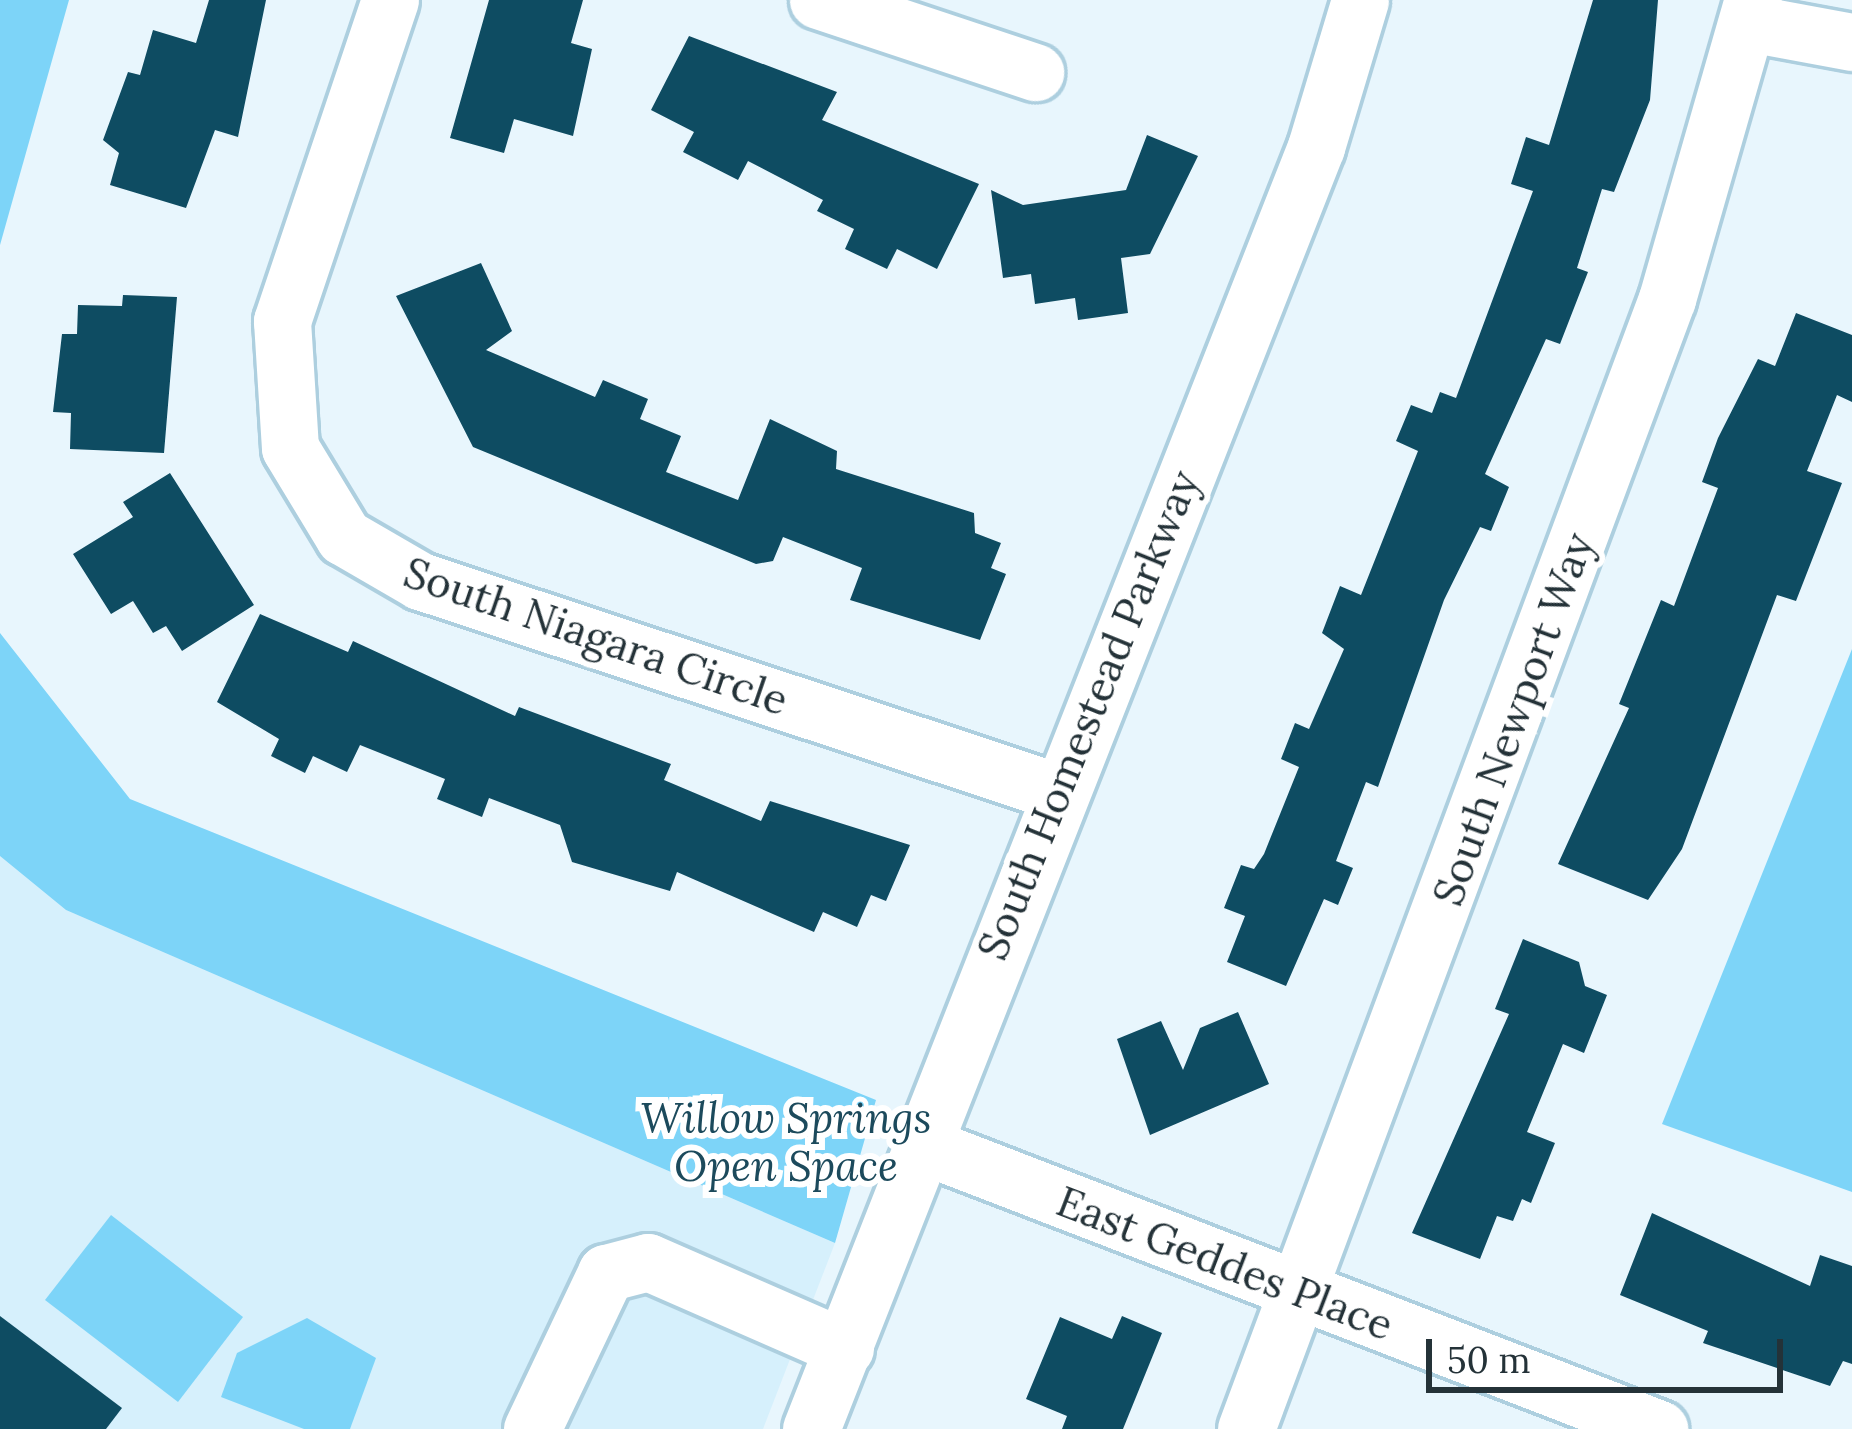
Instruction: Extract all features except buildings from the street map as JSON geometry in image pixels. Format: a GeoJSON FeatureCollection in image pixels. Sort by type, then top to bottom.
{"type":"FeatureCollection","features":[{"type":"Feature","properties":{"kind":"street","name":"South Niagara Circle"},"geometry":{"type":"LineString","coordinates":[[390,0],[282,321],[290,448],[344,537],[420,581],[1055,791]]}},
{"type":"Feature","properties":{"kind":"street"},"geometry":{"type":"LineString","coordinates":[[818,0],[1035,72]]}},
{"type":"Feature","properties":{"kind":"street","name":"South Homestead Parkway"},"geometry":{"type":"LineString","coordinates":[[812,1429],[926,1146],[1055,791],[1316,147],[1360,0]]}},
{"type":"Feature","properties":{"kind":"street"},"geometry":{"type":"LineString","coordinates":[[1751,11],[1852,42]]}},
{"type":"Feature","properties":{"kind":"street","name":"South Newport Way"},"geometry":{"type":"LineString","coordinates":[[1246,1429],[1302,1298],[1675,277],[1751,11]]}},
{"type":"Feature","properties":{"kind":"street","name":"East Geddes Place"},"geometry":{"type":"LineString","coordinates":[[926,1146],[1302,1298],[1659,1429]]}},
{"type":"Feature","properties":{"kind":"street"},"geometry":{"type":"LineString","coordinates":[[532,1429],[606,1273],[647,1262],[845,1348]]}},
{"type":"Feature","properties":{"kind":"shaded area"},"geometry":{"type":"Polygon","coordinates":[[[0,856],[66,910],[835,1243],[763,1429],[0,1429],[0,856]]]}},
{"type":"Feature","properties":{"kind":"green space"},"geometry":{"type":"Polygon","coordinates":[[[0,0],[69,0],[0,245],[0,0]]]}},
{"type":"Feature","properties":{"kind":"green space","name":"Willow Springs Open Space"},"geometry":{"type":"Polygon","coordinates":[[[0,633],[130,799],[876,1100],[835,1243],[66,910],[0,856],[0,633]]]}},
{"type":"Feature","properties":{"kind":"green space"},"geometry":{"type":"Polygon","coordinates":[[[1852,649],[1852,1192],[1662,1124],[1852,649]]]}},
{"type":"Feature","properties":{"kind":"green space"},"geometry":{"type":"Polygon","coordinates":[[[111,1215],[243,1317],[178,1402],[45,1300],[111,1215]]]}},
{"type":"Feature","properties":{"kind":"green space"},"geometry":{"type":"Polygon","coordinates":[[[307,1318],[376,1358],[350,1429],[304,1429],[221,1397],[237,1353],[307,1318]]]}}]}
